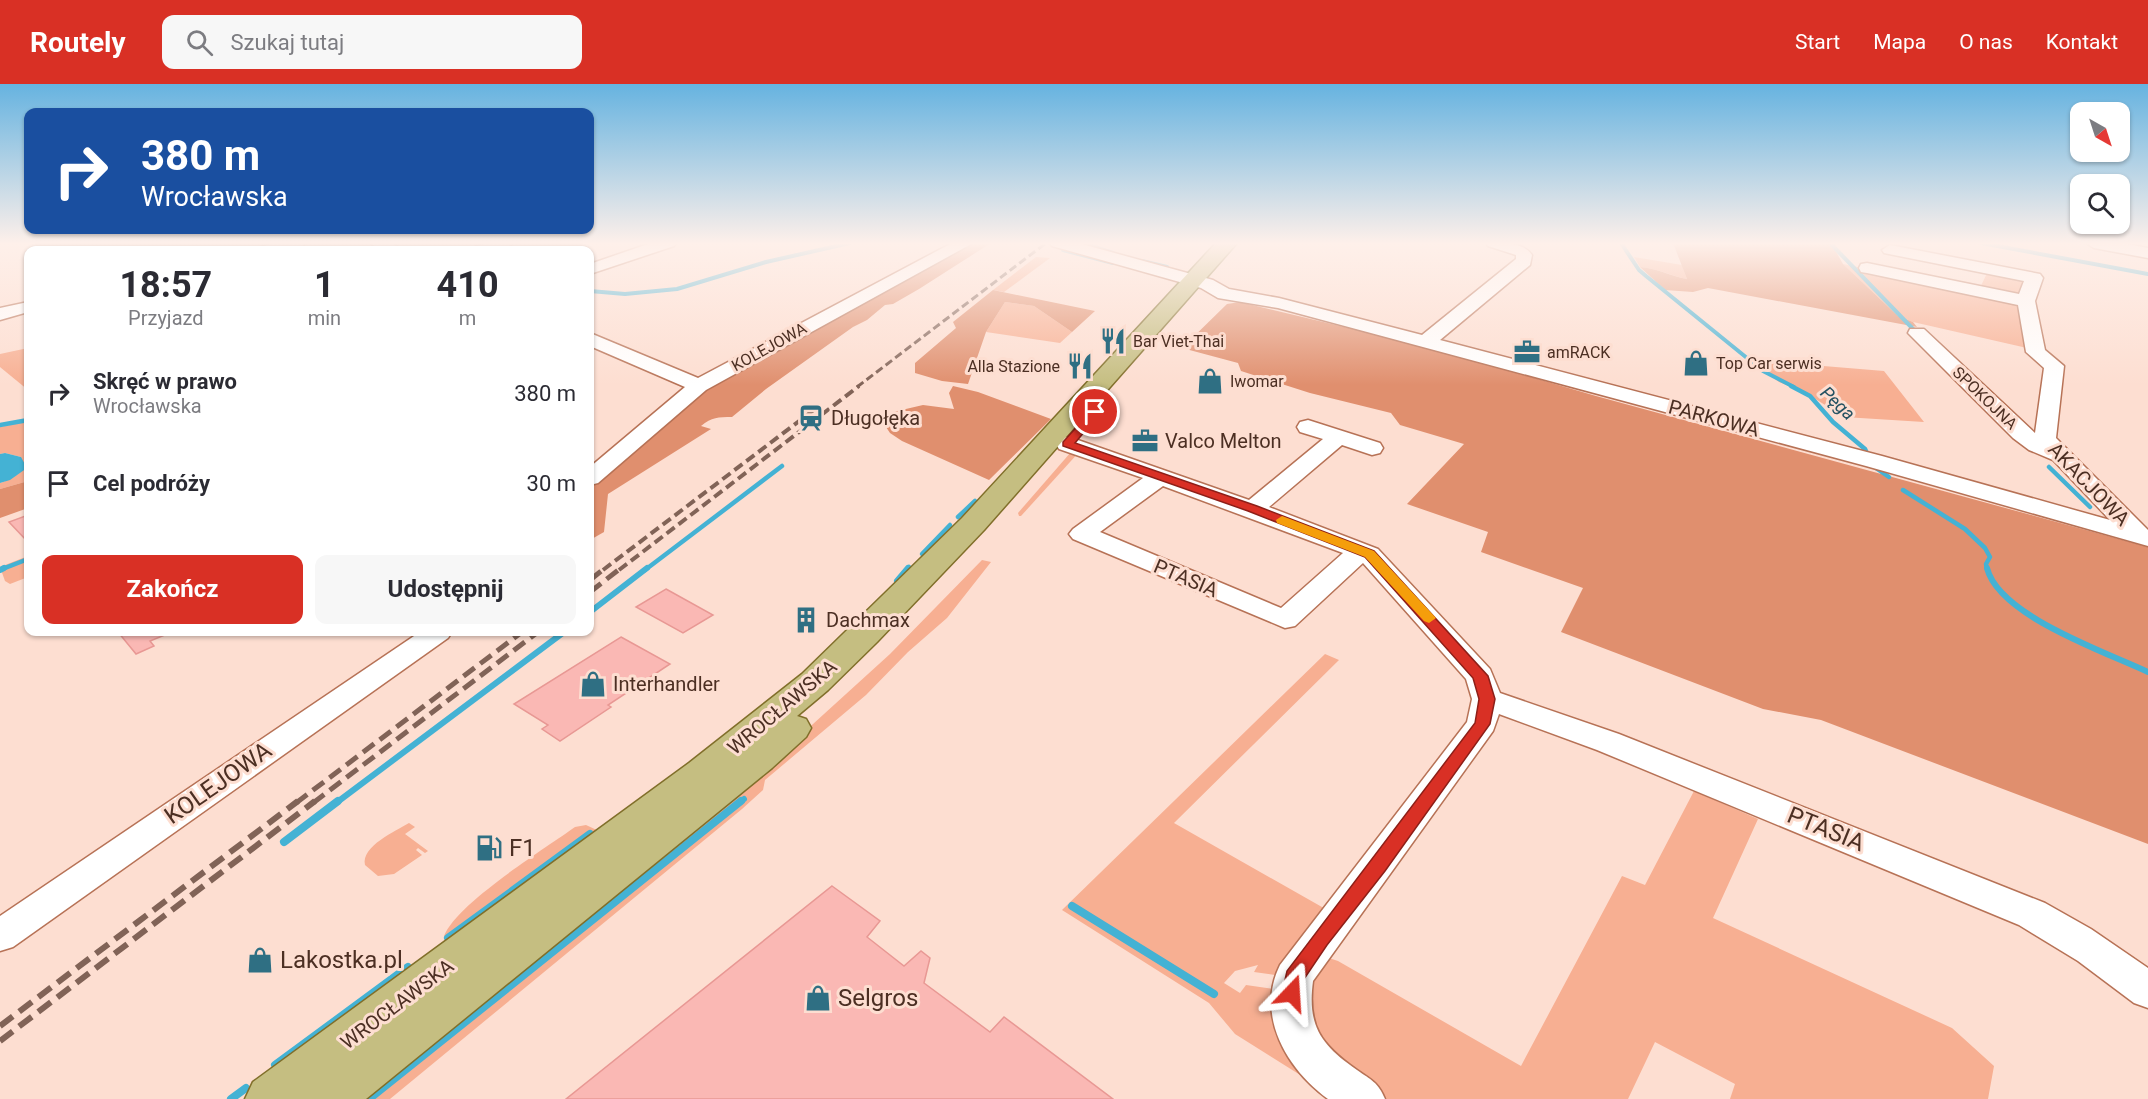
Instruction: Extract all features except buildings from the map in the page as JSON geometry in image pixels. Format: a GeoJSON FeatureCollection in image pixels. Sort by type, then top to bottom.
{"type":"FeatureCollection","features":[{"type":"Feature","properties":{"kind":"main road","name":"WROCŁAWSKA"},"geometry":{"type":"LineString","coordinates":[[271,1099],[703,773],[815,682],[973,524],[1111,374],[1192,290]]}},
{"type":"Feature","properties":{"kind":"main road","name":"WROCŁAWSKA"},"geometry":{"type":"LineString","coordinates":[[326,1099],[758,758],[856,672],[963,561],[1067,444],[1193,290]]}},
{"type":"Feature","properties":{"kind":"street","name":"KOLEJOWA"},"geometry":{"type":"LineString","coordinates":[[594,473],[699,386],[877,290]]}},
{"type":"Feature","properties":{"kind":"street","name":"PARKOWA"},"geometry":{"type":"LineString","coordinates":[[1217,290],[1224,294],[1279,303],[1865,458],[2142,536]]}},
{"type":"Feature","properties":{"kind":"street"},"geometry":{"type":"LineString","coordinates":[[1426,342],[1488,290]]}},
{"type":"Feature","properties":{"kind":"street"},"geometry":{"type":"LineString","coordinates":[[1975,290],[2026,301],[2031,290]]}},
{"type":"Feature","properties":{"kind":"street","name":"AKACJOWA"},"geometry":{"type":"LineString","coordinates":[[2026,301],[2036,352],[2054,366],[2045,439],[2142,536]]}},
{"type":"Feature","properties":{"kind":"street"},"geometry":{"type":"LineString","coordinates":[[0,314],[24,308]]}},
{"type":"Feature","properties":{"kind":"street","name":"SPOKOJNA"},"geometry":{"type":"LineString","coordinates":[[1917,333],[2021,433],[2037,446],[2060,455]]}},
{"type":"Feature","properties":{"kind":"street"},"geometry":{"type":"LineString","coordinates":[[594,341],[699,386]]}},
{"type":"Feature","properties":{"kind":"street"},"geometry":{"type":"LineString","coordinates":[[1308,427],[1372,448]]}},
{"type":"Feature","properties":{"kind":"street"},"geometry":{"type":"LineString","coordinates":[[1252,509],[1339,437]]}},
{"type":"Feature","properties":{"kind":"street"},"geometry":{"type":"LineString","coordinates":[[1067,444],[1361,550],[1376,559],[1480,676],[1487,699],[1482,724],[1294,977],[1290,1009],[1295,1030],[1308,1053],[1331,1078],[1364,1099]]}},
{"type":"Feature","properties":{"kind":"street","name":"PTASIA"},"geometry":{"type":"LineString","coordinates":[[1161,476],[1082,534],[1285,620],[1361,550]]}},
{"type":"Feature","properties":{"kind":"street","name":"KOLEJOWA"},"geometry":{"type":"LineString","coordinates":[[0,936],[432,636]]}},
{"type":"Feature","properties":{"kind":"street","name":"PTASIA"},"geometry":{"type":"LineString","coordinates":[[1487,699],[1608,742],[2032,914],[2074,937],[2116,965],[2148,991]]}},
{"type":"Feature","properties":{"kind":"shaded area"},"geometry":{"type":"Polygon","coordinates":[[[884,290],[917,290],[893,304],[885,305],[867,320],[853,327],[766,389],[732,417],[715,418],[705,423],[701,426],[711,429],[608,494],[604,532],[594,538],[594,478],[711,382],[884,290]]]}},
{"type":"Feature","properties":{"kind":"shaded area"},"geometry":{"type":"Polygon","coordinates":[[[993,290],[1095,311],[1072,332],[1034,306],[1005,302],[986,332],[968,384],[942,381],[915,373],[915,363],[956,328],[953,322],[993,290]]]}},
{"type":"Feature","properties":{"kind":"shaded area"},"geometry":{"type":"Polygon","coordinates":[[[1670,290],[1699,290],[1693,292],[1670,290]]]}},
{"type":"Feature","properties":{"kind":"shaded area"},"geometry":{"type":"Polygon","coordinates":[[[1721,290],[1871,290],[1898,316],[1913,322],[1917,327],[1721,290]]]}},
{"type":"Feature","properties":{"kind":"shaded area"},"geometry":{"type":"Polygon","coordinates":[[[1871,290],[1978,292],[2022,305],[2027,348],[1913,322],[1898,316],[1871,290]]]}},
{"type":"Feature","properties":{"kind":"shaded area"},"geometry":{"type":"Polygon","coordinates":[[[1982,290],[2023,290],[2021,295],[1982,290]]]}},
{"type":"Feature","properties":{"kind":"shaded area"},"geometry":{"type":"Polygon","coordinates":[[[1005,302],[1034,306],[1072,332],[1060,343],[986,332],[1005,302]]]}},
{"type":"Feature","properties":{"kind":"shaded area"},"geometry":{"type":"Polygon","coordinates":[[[1240,302],[1424,346],[1596,396],[2148,547],[2148,844],[1821,720],[1763,709],[1561,632],[1583,588],[1481,552],[1488,532],[1407,504],[1464,444],[1400,425],[1391,413],[1310,393],[1241,371],[1238,363],[1182,348],[1227,304],[1240,302]]]}},
{"type":"Feature","properties":{"kind":"shaded area"},"geometry":{"type":"Polygon","coordinates":[[[24,349],[24,387],[0,367],[0,354],[24,349]]]}},
{"type":"Feature","properties":{"kind":"shaded area"},"geometry":{"type":"Polygon","coordinates":[[[1750,360],[1884,371],[1924,422],[1844,417],[1806,393],[1779,382],[1750,360]]]}},
{"type":"Feature","properties":{"kind":"shaded area"},"geometry":{"type":"Polygon","coordinates":[[[953,386],[978,392],[1051,419],[989,480],[902,441],[890,433],[884,424],[893,412],[923,405],[954,409],[949,393],[953,386]]]}},
{"type":"Feature","properties":{"kind":"shaded area"},"geometry":{"type":"Polygon","coordinates":[[[24,422],[24,482],[0,489],[0,483],[15,474],[21,457],[0,454],[0,427],[24,422]]]}},
{"type":"Feature","properties":{"kind":"shaded area"},"geometry":{"type":"Polygon","coordinates":[[[1080,451],[1019,516],[1018,513],[1071,452],[1080,451]]]}},
{"type":"Feature","properties":{"kind":"shaded area"},"geometry":{"type":"Polygon","coordinates":[[[24,482],[24,509],[0,518],[0,489],[24,482]]]}},
{"type":"Feature","properties":{"kind":"shaded area"},"geometry":{"type":"Polygon","coordinates":[[[24,558],[24,579],[10,584],[5,581],[0,567],[24,558]]]}},
{"type":"Feature","properties":{"kind":"shaded area"},"geometry":{"type":"Polygon","coordinates":[[[982,560],[991,562],[947,618],[908,652],[866,695],[765,780],[763,790],[742,809],[390,1099],[352,1099],[791,744],[890,654],[982,560]]]}},
{"type":"Feature","properties":{"kind":"shaded area"},"geometry":{"type":"Polygon","coordinates":[[[1325,654],[1339,660],[1174,823],[1329,911],[1282,976],[1254,972],[1258,965],[1235,971],[1224,983],[1240,993],[1246,985],[1273,989],[1280,995],[1283,1028],[1305,1078],[1235,1034],[1209,1003],[1062,910],[1325,654]]]}},
{"type":"Feature","properties":{"kind":"shaded area"},"geometry":{"type":"Polygon","coordinates":[[[1694,791],[1758,819],[1713,918],[1952,1028],[1994,1066],[1988,1099],[1730,1099],[1735,1084],[1655,1042],[1628,1099],[1387,1099],[1346,1074],[1317,1042],[1306,991],[1323,956],[1338,961],[1521,1066],[1622,876],[1645,885],[1694,791]]]}},
{"type":"Feature","properties":{"kind":"shaded area"},"geometry":{"type":"Polygon","coordinates":[[[409,823],[415,827],[405,834],[428,851],[425,853],[418,848],[416,850],[422,855],[394,874],[378,876],[365,865],[368,852],[381,840],[409,823]]]}},
{"type":"Feature","properties":{"kind":"shaded area"},"geometry":{"type":"Polygon","coordinates":[[[586,825],[599,831],[451,944],[444,936],[465,908],[502,878],[575,827],[586,825]]]}},
{"type":"Feature","properties":{"kind":"water"},"geometry":{"type":"Polygon","coordinates":[[[0,454],[21,457],[24,470],[10,480],[0,483],[0,454]]]}},
{"type":"Feature","properties":{"kind":"waterway"},"geometry":{"type":"LineString","coordinates":[[594,291],[625,294],[663,290]]}},
{"type":"Feature","properties":{"kind":"waterway","name":"Pęga"},"geometry":{"type":"LineString","coordinates":[[1664,290],[1763,371],[1794,387]]}},
{"type":"Feature","properties":{"kind":"waterway"},"geometry":{"type":"LineString","coordinates":[[1876,290],[1914,330]]}},
{"type":"Feature","properties":{"kind":"waterway","name":"Pęga"},"geometry":{"type":"LineString","coordinates":[[1791,386],[1810,396],[1833,422],[1865,449],[1869,458]]}},
{"type":"Feature","properties":{"kind":"waterway"},"geometry":{"type":"LineString","coordinates":[[0,425],[24,421]]}},
{"type":"Feature","properties":{"kind":"waterway"},"geometry":{"type":"LineString","coordinates":[[645,570],[782,466]]}},
{"type":"Feature","properties":{"kind":"waterway","name":"Pęga"},"geometry":{"type":"LineString","coordinates":[[1873,466],[1889,477]]}},
{"type":"Feature","properties":{"kind":"waterway"},"geometry":{"type":"LineString","coordinates":[[2049,467],[2090,507]]}},
{"type":"Feature","properties":{"kind":"waterway","name":"Pęga"},"geometry":{"type":"LineString","coordinates":[[1903,490],[1965,529],[1985,548],[1990,557],[1986,564],[1987,570]]}},
{"type":"Feature","properties":{"kind":"waterway"},"geometry":{"type":"LineString","coordinates":[[958,517],[975,501]]}},
{"type":"Feature","properties":{"kind":"waterway"},"geometry":{"type":"LineString","coordinates":[[922,554],[950,525]]}},
{"type":"Feature","properties":{"kind":"waterway"},"geometry":{"type":"LineString","coordinates":[[4,568],[0,570],[24,561]]}},
{"type":"Feature","properties":{"kind":"waterway"},"geometry":{"type":"LineString","coordinates":[[594,609],[647,568]]}},
{"type":"Feature","properties":{"kind":"waterway"},"geometry":{"type":"LineString","coordinates":[[897,581],[908,568]]}},
{"type":"Feature","properties":{"kind":"waterway","name":"Pęga"},"geometry":{"type":"LineString","coordinates":[[1987,568],[1996,585],[2011,602],[2032,617],[2082,643],[2148,672]]}},
{"type":"Feature","properties":{"kind":"waterway"},"geometry":{"type":"LineString","coordinates":[[336,803],[559,636]]}},
{"type":"Feature","properties":{"kind":"waterway"},"geometry":{"type":"LineString","coordinates":[[739,803],[744,799]]}},
{"type":"Feature","properties":{"kind":"waterway"},"geometry":{"type":"LineString","coordinates":[[284,842],[338,801]]}},
{"type":"Feature","properties":{"kind":"waterway"},"geometry":{"type":"LineString","coordinates":[[369,1099],[741,801]]}},
{"type":"Feature","properties":{"kind":"waterway"},"geometry":{"type":"LineString","coordinates":[[448,938],[590,834]]}},
{"type":"Feature","properties":{"kind":"waterway"},"geometry":{"type":"LineString","coordinates":[[1072,906],[1214,994]]}},
{"type":"Feature","properties":{"kind":"waterway"},"geometry":{"type":"LineString","coordinates":[[275,1065],[408,967]]}},
{"type":"Feature","properties":{"kind":"waterway"},"geometry":{"type":"LineString","coordinates":[[231,1099],[246,1088]]}},
{"type":"Feature","properties":{"kind":"railway"},"geometry":{"type":"LineString","coordinates":[[857,387],[984,290]]}},
{"type":"Feature","properties":{"kind":"railway"},"geometry":{"type":"LineString","coordinates":[[619,570],[859,386]]}},
{"type":"Feature","properties":{"kind":"railway"},"geometry":{"type":"LineString","coordinates":[[603,570],[815,409]]}},
{"type":"Feature","properties":{"kind":"railway"},"geometry":{"type":"LineString","coordinates":[[594,577],[605,568]]}},
{"type":"Feature","properties":{"kind":"railway"},"geometry":{"type":"LineString","coordinates":[[594,589],[621,568]]}},
{"type":"Feature","properties":{"kind":"railway"},"geometry":{"type":"LineString","coordinates":[[296,803],[517,636]]}},
{"type":"Feature","properties":{"kind":"railway"},"geometry":{"type":"LineString","coordinates":[[313,803],[533,636]]}},
{"type":"Feature","properties":{"kind":"railway"},"geometry":{"type":"LineString","coordinates":[[0,1026],[298,801]]}},
{"type":"Feature","properties":{"kind":"railway"},"geometry":{"type":"LineString","coordinates":[[0,1041],[315,801]]}},
{"type":"Feature","properties":{"kind":"slow traffic"},"geometry":{"type":"LineString","coordinates":[[1282,520],[1369,554],[1429,618]]}},
{"type":"Feature","properties":{"kind":"place","name":"Bar Viet-Thai"},"geometry":{"type":"Point","coordinates":[1113,341]}},
{"type":"Feature","properties":{"kind":"place","name":"amRACK"},"geometry":{"type":"Point","coordinates":[1527,352]}},
{"type":"Feature","properties":{"kind":"place","name":"Top Car serwis"},"geometry":{"type":"Point","coordinates":[1696,363]}},
{"type":"Feature","properties":{"kind":"place","name":"Alla Stazione"},"geometry":{"type":"Point","coordinates":[1080,366]}},
{"type":"Feature","properties":{"kind":"place","name":"Iwomar"},"geometry":{"type":"Point","coordinates":[1210,381]}},
{"type":"Feature","properties":{"kind":"place","name":"Długołęka"},"geometry":{"type":"Point","coordinates":[811,418]}},
{"type":"Feature","properties":{"kind":"place","name":"Valco Melton"},"geometry":{"type":"Point","coordinates":[1145,441]}},
{"type":"Feature","properties":{"kind":"place","name":"Dachmax"},"geometry":{"type":"Point","coordinates":[806,620]}},
{"type":"Feature","properties":{"kind":"place","name":"Interhandler"},"geometry":{"type":"Point","coordinates":[593,684]}},
{"type":"Feature","properties":{"kind":"place","name":"F1"},"geometry":{"type":"Point","coordinates":[489,848]}},
{"type":"Feature","properties":{"kind":"place","name":"Lakostka.pl"},"geometry":{"type":"Point","coordinates":[260,960]}},
{"type":"Feature","properties":{"kind":"place","name":"Selgros"},"geometry":{"type":"Point","coordinates":[818,998]}},
{"type":"Feature","properties":{"kind":"route"},"geometry":{"type":"LineString","coordinates":[[1095,412],[1067,444],[1252,509],[1369,554],[1376,559],[1480,676],[1487,699],[1482,724],[1379,866],[1320,939],[1294,977],[1292,993]]}}]}
